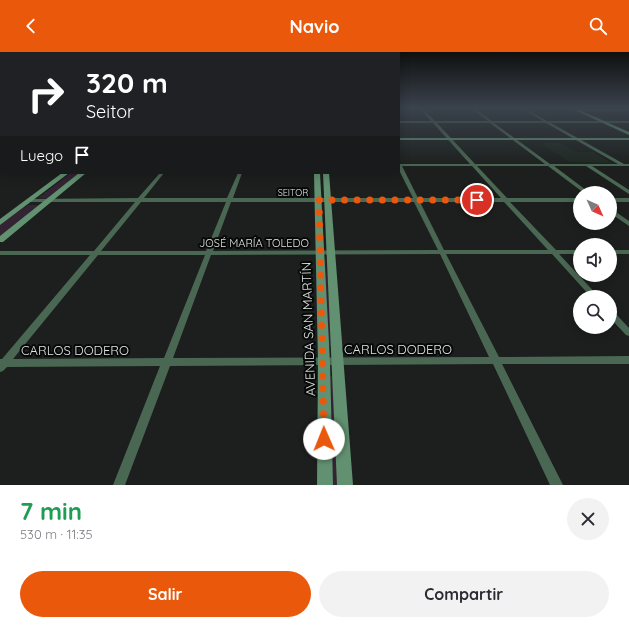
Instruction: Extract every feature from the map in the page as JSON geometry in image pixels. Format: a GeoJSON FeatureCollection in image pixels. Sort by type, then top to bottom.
{"type":"FeatureCollection","features":[{"type":"Feature","properties":{"kind":"main road"},"geometry":{"type":"LineString","coordinates":[[619,128],[629,132]]}},
{"type":"Feature","properties":{"kind":"main road"},"geometry":{"type":"LineString","coordinates":[[400,140],[629,140]]}},
{"type":"Feature","properties":{"kind":"main road"},"geometry":{"type":"LineString","coordinates":[[0,223],[65,174]]}},
{"type":"Feature","properties":{"kind":"main road"},"geometry":{"type":"LineString","coordinates":[[0,240],[82,174]]}},
{"type":"Feature","properties":{"kind":"main road","name":"AVENIDA SAN MARTÍN"},"geometry":{"type":"LineString","coordinates":[[318,174],[331,252],[345,485]]}},
{"type":"Feature","properties":{"kind":"main road","name":"AVENIDA SAN MARTÍN"},"geometry":{"type":"LineString","coordinates":[[325,485],[324,362],[320,253],[326,174]]}},
{"type":"Feature","properties":{"kind":"street"},"geometry":{"type":"LineString","coordinates":[[440,128],[589,290]]}},
{"type":"Feature","properties":{"kind":"street"},"geometry":{"type":"LineString","coordinates":[[500,128],[578,186]]}},
{"type":"Feature","properties":{"kind":"street"},"geometry":{"type":"LineString","coordinates":[[558,128],[627,166]]}},
{"type":"Feature","properties":{"kind":"street"},"geometry":{"type":"LineString","coordinates":[[400,165],[627,166]]}},
{"type":"Feature","properties":{"kind":"street"},"geometry":{"type":"LineString","coordinates":[[587,165],[629,192]]}},
{"type":"Feature","properties":{"kind":"street"},"geometry":{"type":"LineString","coordinates":[[400,167],[557,485]]}},
{"type":"Feature","properties":{"kind":"street"},"geometry":{"type":"LineString","coordinates":[[2,364],[161,174]]}},
{"type":"Feature","properties":{"kind":"street"},"geometry":{"type":"LineString","coordinates":[[119,485],[240,174]]}},
{"type":"Feature","properties":{"kind":"street","name":"SEITOR"},"geometry":{"type":"LineString","coordinates":[[31,200],[573,200]]}},
{"type":"Feature","properties":{"kind":"street"},"geometry":{"type":"LineString","coordinates":[[617,200],[629,200]]}},
{"type":"Feature","properties":{"kind":"street"},"geometry":{"type":"LineString","coordinates":[[617,215],[629,224]]}},
{"type":"Feature","properties":{"kind":"street","name":"JOSÉ MARÍA TOLEDO"},"geometry":{"type":"LineString","coordinates":[[0,253],[573,252]]}},
{"type":"Feature","properties":{"kind":"street"},"geometry":{"type":"LineString","coordinates":[[617,252],[629,252]]}},
{"type":"Feature","properties":{"kind":"street"},"geometry":{"type":"LineString","coordinates":[[617,320],[629,333]]}},
{"type":"Feature","properties":{"kind":"street","name":"CARLOS DODERO"},"geometry":{"type":"LineString","coordinates":[[2,364],[629,360]]}},
{"type":"Feature","properties":{"kind":"shaded area"},"geometry":{"type":"Polygon","coordinates":[[[541,143],[561,143],[576,152],[593,152],[612,163],[569,162],[541,143]]]}},
{"type":"Feature","properties":{"kind":"shaded area"},"geometry":{"type":"Polygon","coordinates":[[[70,174],[80,174],[49,198],[38,198],[70,174]]]}},
{"type":"Feature","properties":{"kind":"shaded area"},"geometry":{"type":"Polygon","coordinates":[[[28,205],[38,206],[0,236],[0,224],[28,205]]]}},
{"type":"Feature","properties":{"kind":"shaded area"},"geometry":{"type":"Polygon","coordinates":[[[322,260],[326,260],[332,346],[326,346],[322,260]]]}},
{"type":"Feature","properties":{"kind":"shaded area"},"geometry":{"type":"Polygon","coordinates":[[[328,376],[334,376],[340,485],[331,485],[328,376]]]}},
{"type":"Feature","properties":{"kind":"route"},"geometry":{"type":"LineString","coordinates":[[324,439],[324,362],[319,200],[477,200]]}}]}
